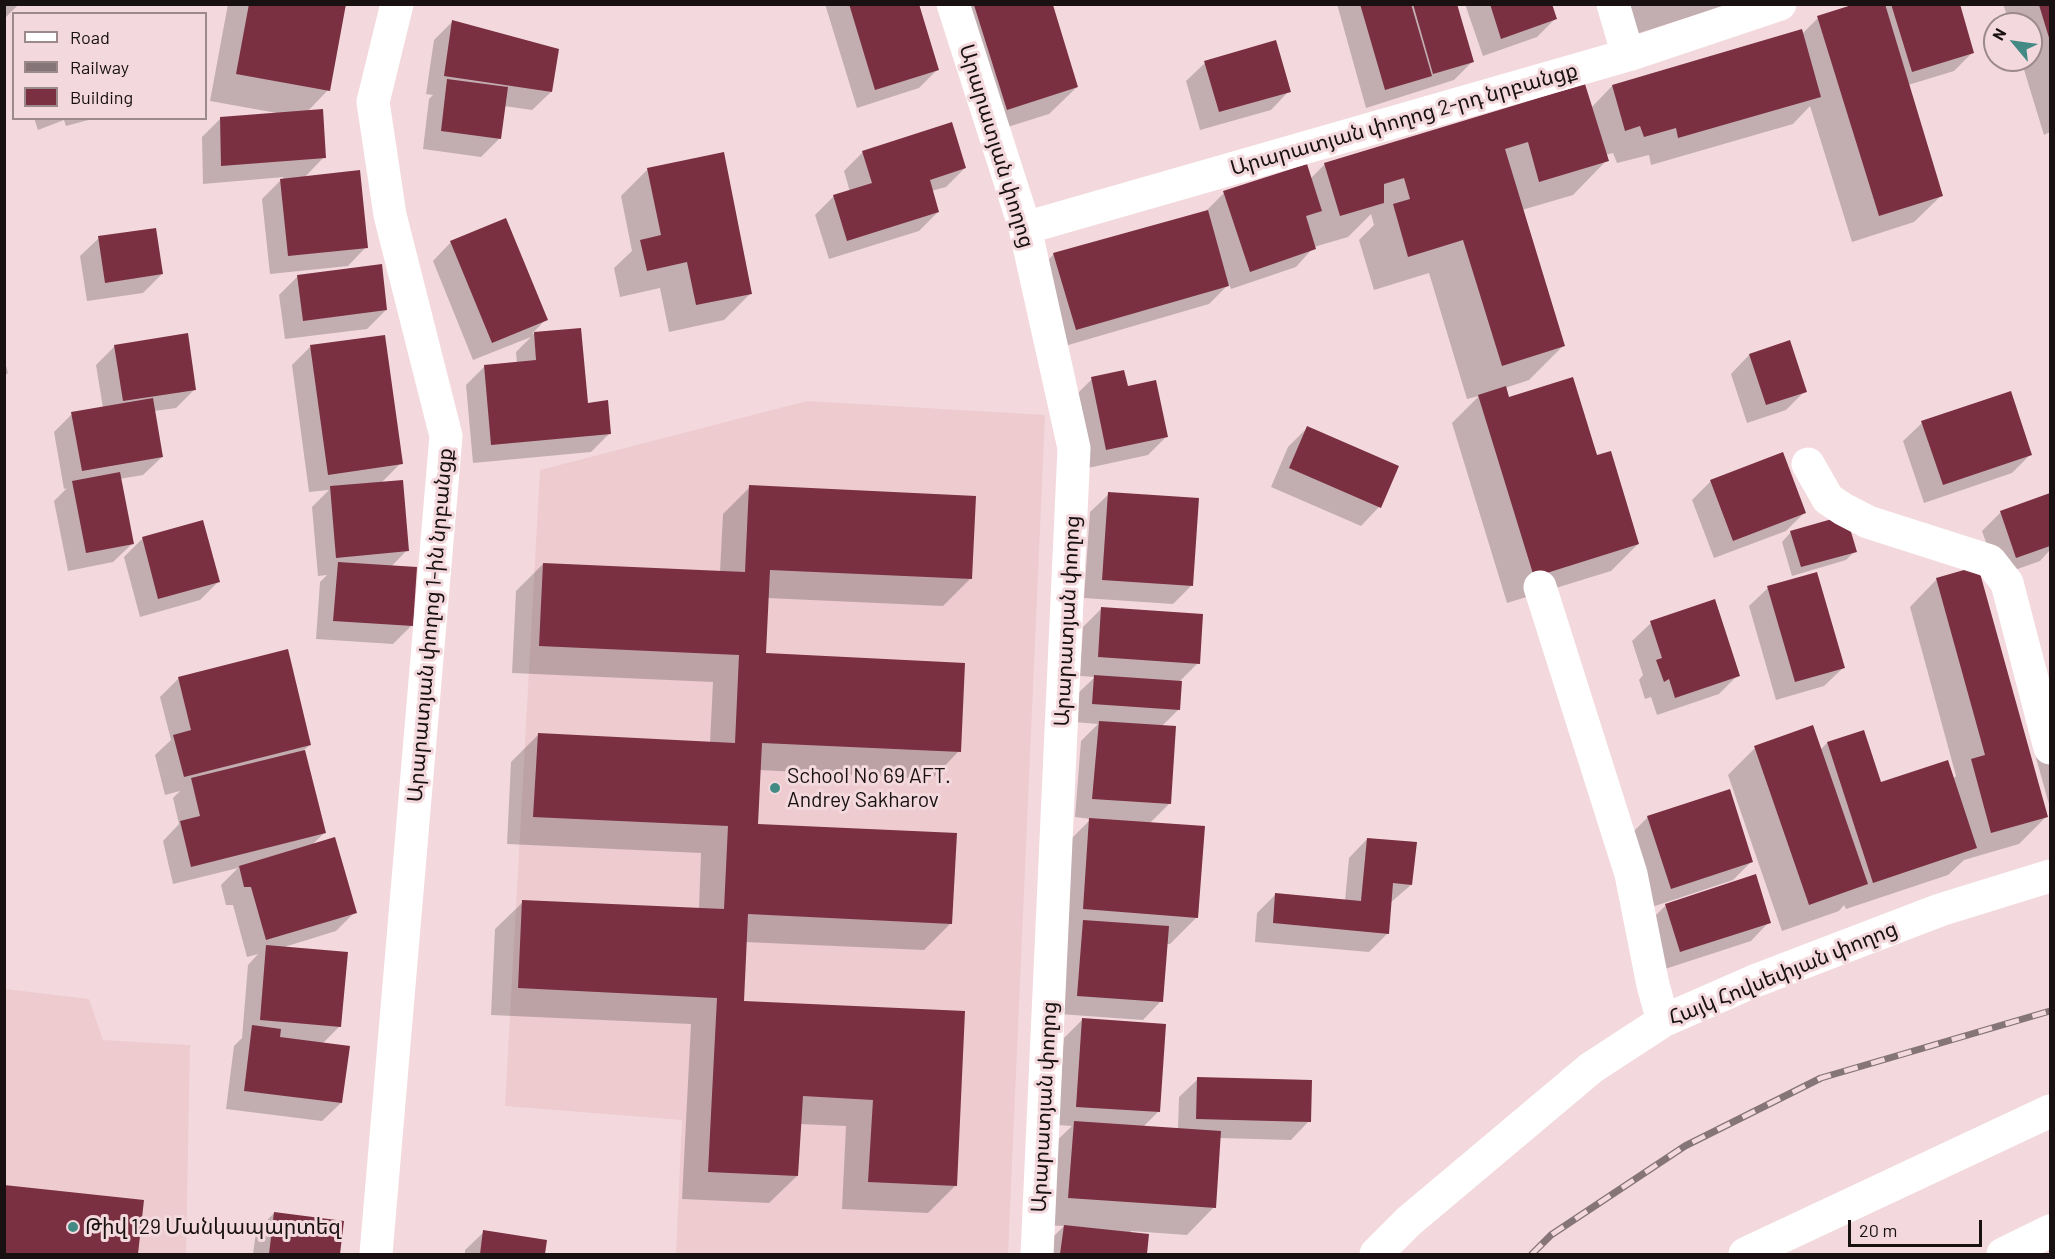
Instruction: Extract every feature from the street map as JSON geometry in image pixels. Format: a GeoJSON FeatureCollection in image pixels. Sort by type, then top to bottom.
{"type":"FeatureCollection","features":[{"type":"Feature","properties":{"kind":"street","name":"Արարատյան փողոց 1-ին նրբանցք"},"geometry":{"type":"LineString","coordinates":[[376,1254],[446,436],[390,215],[373,102],[397,4]]}},
{"type":"Feature","properties":{"kind":"street","name":"Արարատյան փողոց"},"geometry":{"type":"LineString","coordinates":[[953,4],[1025,228],[1074,448],[1038,1254]]}},
{"type":"Feature","properties":{"kind":"street"},"geometry":{"type":"LineString","coordinates":[[1612,4],[1628,55]]}},
{"type":"Feature","properties":{"kind":"street","name":"Արարատյան փողոց 2-րդ նրբանցք"},"geometry":{"type":"LineString","coordinates":[[1025,228],[1628,55],[1780,4]]}},
{"type":"Feature","properties":{"kind":"street"},"geometry":{"type":"LineString","coordinates":[[1808,464],[1827,499],[1843,509],[1868,522],[1990,561],[2007,583],[2050,748]]}},
{"type":"Feature","properties":{"kind":"street"},"geometry":{"type":"LineString","coordinates":[[1540,587],[1631,874],[1653,985],[1663,1021]]}},
{"type":"Feature","properties":{"kind":"street","name":"Հայկ Հովսեփյան փողոց"},"geometry":{"type":"LineString","coordinates":[[1376,1254],[1409,1221],[1591,1068],[1663,1021],[1752,982],[1940,910],[2050,876]]}},
{"type":"Feature","properties":{"kind":"street"},"geometry":{"type":"LineString","coordinates":[[1745,1254],[2050,1111]]}},
{"type":"Feature","properties":{"kind":"street"},"geometry":{"type":"LineString","coordinates":[[2003,1254],[2050,1231]]}},
{"type":"Feature","properties":{"kind":"shaded area","name":"School No 69 AFT. Andrey Sakharov"},"geometry":{"type":"Polygon","coordinates":[[[807,401],[1045,415],[1008,1254],[676,1254],[682,1120],[505,1106],[540,470],[807,401]]]}},
{"type":"Feature","properties":{"kind":"shaded area"},"geometry":{"type":"Polygon","coordinates":[[[5,989],[89,999],[103,1040],[190,1045],[186,1254],[5,1254],[5,989]]]}},
{"type":"Feature","properties":{"kind":"building"},"geometry":{"type":"Polygon","coordinates":[[[249,4],[346,4],[330,91],[236,74],[249,4]]]}},
{"type":"Feature","properties":{"kind":"building"},"geometry":{"type":"Polygon","coordinates":[[[849,4],[919,4],[939,70],[875,90],[849,4]]]}},
{"type":"Feature","properties":{"kind":"building"},"geometry":{"type":"Polygon","coordinates":[[[1360,4],[1411,4],[1432,76],[1385,90],[1360,4]]]}},
{"type":"Feature","properties":{"kind":"building"},"geometry":{"type":"Polygon","coordinates":[[[1413,4],[1457,4],[1474,62],[1433,74],[1413,4]]]}},
{"type":"Feature","properties":{"kind":"building"},"geometry":{"type":"Polygon","coordinates":[[[1490,4],[1552,4],[1557,19],[1501,39],[1490,4]]]}},
{"type":"Feature","properties":{"kind":"building"},"geometry":{"type":"Polygon","coordinates":[[[1855,4],[1885,4],[1943,196],[1879,216],[1817,16],[1855,4]]]}},
{"type":"Feature","properties":{"kind":"building"},"geometry":{"type":"Polygon","coordinates":[[[1891,4],[1960,4],[1974,53],[1912,72],[1891,4]]]}},
{"type":"Feature","properties":{"kind":"building"},"geometry":{"type":"Polygon","coordinates":[[[974,5],[1053,5],[1078,87],[1007,110],[974,5]]]}},
{"type":"Feature","properties":{"kind":"building"},"geometry":{"type":"Polygon","coordinates":[[[2039,5],[2050,5],[2050,41],[2043,12],[2039,5]]]}},
{"type":"Feature","properties":{"kind":"building"},"geometry":{"type":"Polygon","coordinates":[[[452,20],[559,49],[552,92],[444,76],[452,20]]]}},
{"type":"Feature","properties":{"kind":"building"},"geometry":{"type":"Polygon","coordinates":[[[1802,29],[1821,97],[1678,138],[1676,128],[1644,137],[1640,126],[1625,131],[1612,85],[1802,29]]]}},
{"type":"Feature","properties":{"kind":"building"},"geometry":{"type":"Polygon","coordinates":[[[1276,40],[1291,92],[1219,112],[1204,61],[1276,40]]]}},
{"type":"Feature","properties":{"kind":"building"},"geometry":{"type":"Polygon","coordinates":[[[447,79],[508,87],[501,139],[441,131],[447,79]]]}},
{"type":"Feature","properties":{"kind":"building"},"geometry":{"type":"Polygon","coordinates":[[[1585,84],[1609,161],[1539,182],[1528,142],[1505,149],[1565,346],[1502,366],[1463,240],[1408,257],[1393,204],[1410,199],[1404,178],[1384,184],[1384,203],[1340,216],[1324,163],[1585,84]]]}},
{"type":"Feature","properties":{"kind":"building"},"geometry":{"type":"Polygon","coordinates":[[[323,109],[326,158],[221,166],[220,117],[323,109]]]}},
{"type":"Feature","properties":{"kind":"building"},"geometry":{"type":"Polygon","coordinates":[[[952,122],[966,168],[930,180],[939,212],[847,241],[833,195],[872,183],[862,151],[952,122]]]}},
{"type":"Feature","properties":{"kind":"building"},"geometry":{"type":"Polygon","coordinates":[[[724,152],[752,294],[696,305],[687,262],[647,271],[640,240],[661,235],[647,168],[724,152]]]}},
{"type":"Feature","properties":{"kind":"building"},"geometry":{"type":"Polygon","coordinates":[[[1307,164],[1322,211],[1306,216],[1316,249],[1250,272],[1223,191],[1307,164]]]}},
{"type":"Feature","properties":{"kind":"building"},"geometry":{"type":"Polygon","coordinates":[[[360,170],[368,248],[288,256],[280,179],[360,170]]]}},
{"type":"Feature","properties":{"kind":"building"},"geometry":{"type":"Polygon","coordinates":[[[1208,210],[1229,286],[1076,330],[1053,253],[1208,210]]]}},
{"type":"Feature","properties":{"kind":"building"},"geometry":{"type":"Polygon","coordinates":[[[506,218],[548,320],[492,343],[450,241],[506,218]]]}},
{"type":"Feature","properties":{"kind":"building"},"geometry":{"type":"Polygon","coordinates":[[[156,228],[163,274],[105,283],[98,236],[156,228]]]}},
{"type":"Feature","properties":{"kind":"building"},"geometry":{"type":"Polygon","coordinates":[[[382,264],[387,310],[303,321],[297,275],[382,264]]]}},
{"type":"Feature","properties":{"kind":"building"},"geometry":{"type":"Polygon","coordinates":[[[581,328],[588,403],[608,400],[611,434],[491,445],[484,365],[536,360],[534,332],[581,328]]]}},
{"type":"Feature","properties":{"kind":"building"},"geometry":{"type":"Polygon","coordinates":[[[188,333],[196,390],[123,401],[114,345],[188,333]]]}},
{"type":"Feature","properties":{"kind":"building"},"geometry":{"type":"Polygon","coordinates":[[[385,335],[403,464],[328,475],[310,345],[385,335]]]}},
{"type":"Feature","properties":{"kind":"building"},"geometry":{"type":"Polygon","coordinates":[[[1790,340],[1807,392],[1766,405],[1749,354],[1790,340]]]}},
{"type":"Feature","properties":{"kind":"building"},"geometry":{"type":"Polygon","coordinates":[[[1124,370],[1128,386],[1156,380],[1168,437],[1106,450],[1091,377],[1124,370]]]}},
{"type":"Feature","properties":{"kind":"building"},"geometry":{"type":"Polygon","coordinates":[[[1573,377],[1597,455],[1611,451],[1639,544],[1534,577],[1478,395],[1506,386],[1509,397],[1573,377]]]}},
{"type":"Feature","properties":{"kind":"building"},"geometry":{"type":"Polygon","coordinates":[[[2011,391],[2032,455],[1943,485],[1921,421],[2011,391]]]}},
{"type":"Feature","properties":{"kind":"building"},"geometry":{"type":"Polygon","coordinates":[[[153,398],[163,457],[82,471],[71,412],[153,398]]]}},
{"type":"Feature","properties":{"kind":"building"},"geometry":{"type":"Polygon","coordinates":[[[1307,426],[1399,466],[1381,508],[1289,468],[1307,426]]]}},
{"type":"Feature","properties":{"kind":"building"},"geometry":{"type":"Polygon","coordinates":[[[1783,452],[1806,513],[1733,541],[1710,480],[1783,452]]]}},
{"type":"Feature","properties":{"kind":"building"},"geometry":{"type":"Polygon","coordinates":[[[120,472],[134,544],[86,553],[72,481],[120,472]]]}},
{"type":"Feature","properties":{"kind":"building"},"geometry":{"type":"Polygon","coordinates":[[[403,480],[409,551],[336,558],[330,486],[403,480]]]}},
{"type":"Feature","properties":{"kind":"building"},"geometry":{"type":"Polygon","coordinates":[[[749,485],[976,496],[972,579],[770,570],[766,653],[965,663],[961,752],[762,743],[758,824],[957,833],[952,924],[748,914],[744,1001],[965,1011],[957,1186],[868,1182],[873,1100],[803,1096],[798,1176],[708,1172],[717,998],[518,988],[522,900],[724,909],[728,826],[533,817],[538,733],[735,743],[739,655],[539,646],[543,563],[745,572],[749,485]]]}},
{"type":"Feature","properties":{"kind":"building"},"geometry":{"type":"Polygon","coordinates":[[[1108,492],[1199,498],[1193,586],[1102,580],[1108,492]]]}},
{"type":"Feature","properties":{"kind":"building"},"geometry":{"type":"Polygon","coordinates":[[[2050,493],[2050,546],[2016,558],[2000,511],[2050,493]]]}},
{"type":"Feature","properties":{"kind":"building"},"geometry":{"type":"Polygon","coordinates":[[[1846,515],[1857,552],[1801,567],[1790,531],[1846,515]]]}},
{"type":"Feature","properties":{"kind":"building"},"geometry":{"type":"Polygon","coordinates":[[[203,520],[220,582],[158,599],[142,537],[203,520]]]}},
{"type":"Feature","properties":{"kind":"building"},"geometry":{"type":"Polygon","coordinates":[[[338,562],[417,567],[413,626],[333,621],[338,562]]]}},
{"type":"Feature","properties":{"kind":"building"},"geometry":{"type":"Polygon","coordinates":[[[1978,566],[2048,817],[1991,833],[1971,759],[1985,755],[1936,578],[1978,566]]]}},
{"type":"Feature","properties":{"kind":"building"},"geometry":{"type":"Polygon","coordinates":[[[1817,572],[1845,668],[1795,682],[1767,586],[1817,572]]]}},
{"type":"Feature","properties":{"kind":"building"},"geometry":{"type":"Polygon","coordinates":[[[1715,599],[1740,676],[1675,698],[1669,679],[1664,682],[1656,660],[1662,658],[1650,621],[1715,599]]]}},
{"type":"Feature","properties":{"kind":"building"},"geometry":{"type":"Polygon","coordinates":[[[1101,607],[1203,614],[1200,664],[1098,657],[1101,607]]]}},
{"type":"Feature","properties":{"kind":"building"},"geometry":{"type":"Polygon","coordinates":[[[288,649],[311,745],[184,777],[173,735],[191,730],[178,677],[288,649]]]}},
{"type":"Feature","properties":{"kind":"building"},"geometry":{"type":"Polygon","coordinates":[[[1094,675],[1182,681],[1180,710],[1092,704],[1094,675]]]}},
{"type":"Feature","properties":{"kind":"building"},"geometry":{"type":"Polygon","coordinates":[[[1099,721],[1176,726],[1171,804],[1092,799],[1099,721]]]}},
{"type":"Feature","properties":{"kind":"building"},"geometry":{"type":"Polygon","coordinates":[[[1813,725],[1868,884],[1809,905],[1754,746],[1813,725]]]}},
{"type":"Feature","properties":{"kind":"building"},"geometry":{"type":"Polygon","coordinates":[[[1864,730],[1881,782],[1948,760],[1977,848],[1873,883],[1827,742],[1864,730]]]}},
{"type":"Feature","properties":{"kind":"building"},"geometry":{"type":"Polygon","coordinates":[[[305,750],[326,833],[191,867],[180,821],[200,816],[191,778],[305,750]]]}},
{"type":"Feature","properties":{"kind":"building"},"geometry":{"type":"Polygon","coordinates":[[[1730,789],[1753,862],[1671,889],[1647,816],[1730,789]]]}},
{"type":"Feature","properties":{"kind":"building"},"geometry":{"type":"Polygon","coordinates":[[[1089,818],[1205,826],[1198,918],[1083,909],[1089,818]]]}},
{"type":"Feature","properties":{"kind":"building"},"geometry":{"type":"Polygon","coordinates":[[[335,837],[357,913],[266,940],[251,887],[244,887],[239,866],[335,837]]]}},
{"type":"Feature","properties":{"kind":"building"},"geometry":{"type":"Polygon","coordinates":[[[1367,838],[1417,842],[1412,885],[1393,883],[1389,934],[1273,923],[1275,893],[1361,901],[1367,838]]]}},
{"type":"Feature","properties":{"kind":"building"},"geometry":{"type":"Polygon","coordinates":[[[1756,874],[1771,923],[1680,952],[1665,904],[1756,874]]]}},
{"type":"Feature","properties":{"kind":"building"},"geometry":{"type":"Polygon","coordinates":[[[1083,920],[1169,926],[1163,1002],[1077,996],[1083,920]]]}},
{"type":"Feature","properties":{"kind":"building"},"geometry":{"type":"Polygon","coordinates":[[[266,945],[348,952],[341,1027],[260,1020],[266,945]]]}},
{"type":"Feature","properties":{"kind":"building"},"geometry":{"type":"Polygon","coordinates":[[[1082,1018],[1166,1024],[1160,1112],[1076,1107],[1082,1018]]]}},
{"type":"Feature","properties":{"kind":"building"},"geometry":{"type":"Polygon","coordinates":[[[252,1025],[281,1029],[280,1037],[350,1046],[342,1103],[244,1091],[252,1025]]]}},
{"type":"Feature","properties":{"kind":"building"},"geometry":{"type":"Polygon","coordinates":[[[1197,1077],[1312,1080],[1311,1122],[1196,1119],[1197,1077]]]}},
{"type":"Feature","properties":{"kind":"building"},"geometry":{"type":"Polygon","coordinates":[[[1074,1121],[1221,1131],[1216,1208],[1068,1198],[1074,1121]]]}},
{"type":"Feature","properties":{"kind":"building","name":"Թիվ 129 Մանկապարտեզ"},"geometry":{"type":"Polygon","coordinates":[[[4,1185],[144,1200],[138,1254],[4,1254],[4,1185]]]}},
{"type":"Feature","properties":{"kind":"building"},"geometry":{"type":"Polygon","coordinates":[[[274,1212],[344,1221],[340,1254],[269,1254],[274,1212]]]}},
{"type":"Feature","properties":{"kind":"building"},"geometry":{"type":"Polygon","coordinates":[[[1064,1225],[1149,1234],[1147,1254],[1060,1254],[1064,1225]]]}},
{"type":"Feature","properties":{"kind":"building"},"geometry":{"type":"Polygon","coordinates":[[[483,1230],[547,1240],[545,1254],[480,1254],[483,1230]]]}},
{"type":"Feature","properties":{"kind":"railway"},"geometry":{"type":"LineString","coordinates":[[1532,1254],[1551,1235],[1685,1146],[1821,1078],[2050,1011]]}},
{"type":"Feature","properties":{"kind":"place","name":"School No 69 AFT. Andrey Sakharov"},"geometry":{"type":"Point","coordinates":[775,788]}},
{"type":"Feature","properties":{"kind":"place","name":"Թիվ 129 Մանկապարտեզ"},"geometry":{"type":"Point","coordinates":[73,1227]}}]}
